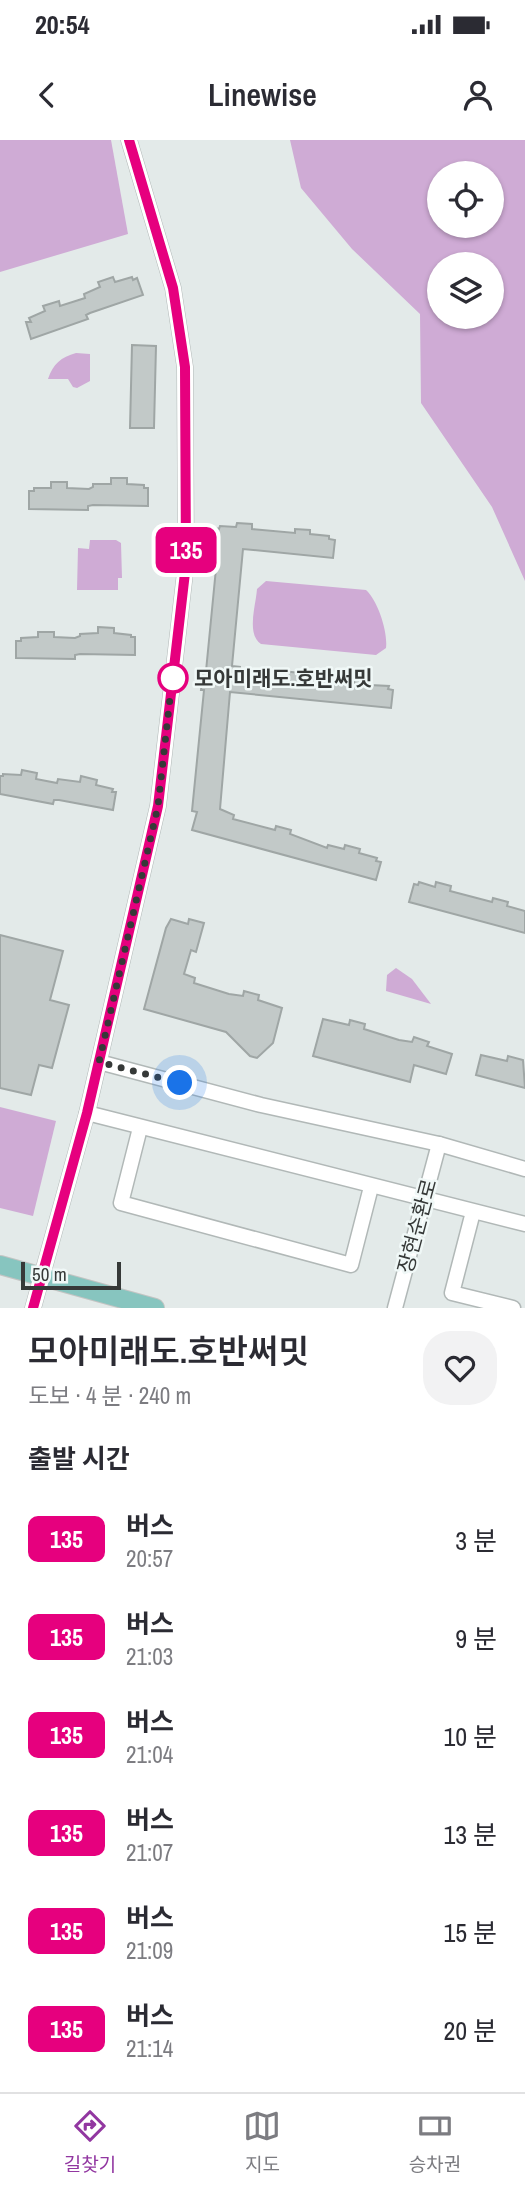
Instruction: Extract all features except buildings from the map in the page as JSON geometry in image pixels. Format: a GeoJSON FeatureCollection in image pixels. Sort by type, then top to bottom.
{"type":"FeatureCollection","features":[{"type":"Feature","properties":{"kind":"main road"},"geometry":{"type":"LineString","coordinates":[[0,1265],[155,1308]]}},
{"type":"Feature","properties":{"kind":"street"},"geometry":{"type":"LineString","coordinates":[[33,1308],[87,1113],[158,806],[186,564],[185,367],[173,288],[129,140]]}},
{"type":"Feature","properties":{"kind":"street"},"geometry":{"type":"LineString","coordinates":[[99,1062],[261,1105],[439,1144],[525,1169]]}},
{"type":"Feature","properties":{"kind":"street"},"geometry":{"type":"LineString","coordinates":[[87,1113],[525,1224]]}},
{"type":"Feature","properties":{"kind":"street"},"geometry":{"type":"LineString","coordinates":[[140,1128],[121,1203],[351,1265],[371,1187]]}},
{"type":"Feature","properties":{"kind":"street","name":"장현순환로"},"geometry":{"type":"LineString","coordinates":[[395,1308],[439,1144]]}},
{"type":"Feature","properties":{"kind":"street"},"geometry":{"type":"LineString","coordinates":[[473,1212],[452,1293],[513,1308]]}},
{"type":"Feature","properties":{"kind":"shaded area"},"geometry":{"type":"Polygon","coordinates":[[[0,140],[111,140],[128,234],[0,272],[0,140]]]}},
{"type":"Feature","properties":{"kind":"shaded area"},"geometry":{"type":"Polygon","coordinates":[[[290,140],[525,140],[525,581],[492,507],[421,403],[420,314],[352,249],[301,188],[290,140]]]}},
{"type":"Feature","properties":{"kind":"shaded area"},"geometry":{"type":"Polygon","coordinates":[[[76,353],[90,354],[90,381],[77,388],[73,387],[68,379],[48,379],[58,362],[76,353]]]}},
{"type":"Feature","properties":{"kind":"shaded area"},"geometry":{"type":"Polygon","coordinates":[[[90,540],[116,540],[121,543],[122,578],[118,578],[118,590],[77,590],[78,548],[89,549],[90,540]]]}},
{"type":"Feature","properties":{"kind":"shaded area"},"geometry":{"type":"Polygon","coordinates":[[[266,581],[366,590],[381,617],[386,648],[376,655],[261,644],[254,633],[253,619],[257,589],[266,581]]]}},
{"type":"Feature","properties":{"kind":"shaded area"},"geometry":{"type":"Polygon","coordinates":[[[396,968],[412,979],[431,1004],[386,991],[387,975],[396,968]]]}},
{"type":"Feature","properties":{"kind":"shaded area"},"geometry":{"type":"Polygon","coordinates":[[[0,1107],[56,1121],[33,1216],[0,1208],[0,1107]]]}},
{"type":"Feature","properties":{"kind":"bus line","name":"135"},"geometry":{"type":"LineString","coordinates":[[33,1308],[87,1113],[158,806],[186,564],[185,367],[173,288],[129,140]]}},
{"type":"Feature","properties":{"kind":"place","name":"모아미래도.호반써밋"},"geometry":{"type":"Point","coordinates":[173,678]}},
{"type":"Feature","properties":{"kind":"route"},"geometry":{"type":"LineString","coordinates":[[173,678],[173,671],[158,806],[99,1062],[180,1083]]}}]}
